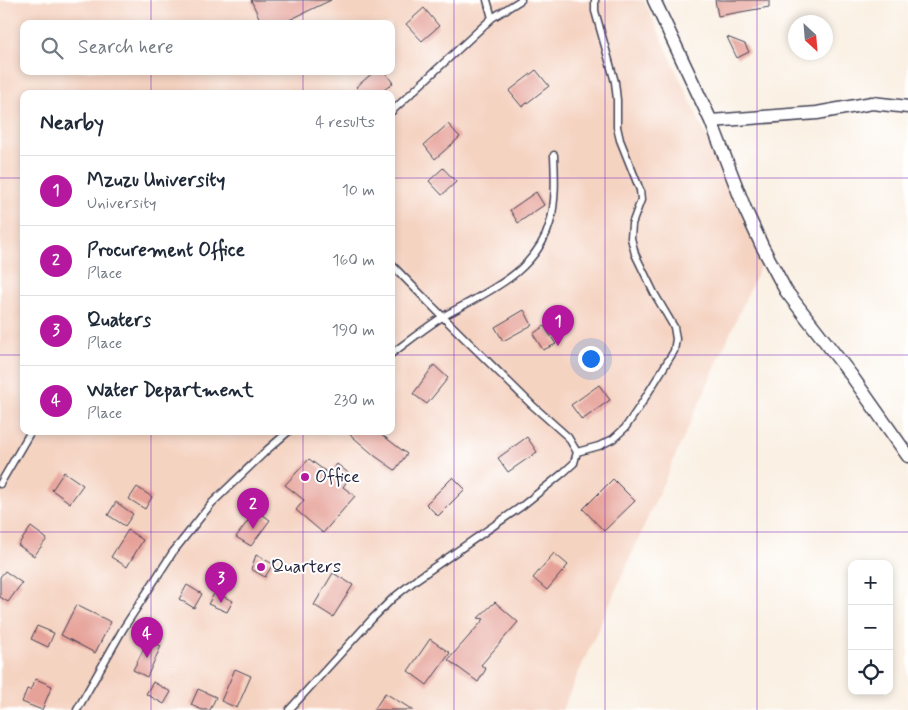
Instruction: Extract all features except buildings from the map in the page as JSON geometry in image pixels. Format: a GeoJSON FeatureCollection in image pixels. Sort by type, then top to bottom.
{"type":"FeatureCollection","features":[{"type":"Feature","properties":{"kind":"street"},"geometry":{"type":"LineString","coordinates":[[654,0],[710,121],[745,210],[786,290],[846,368],[908,456]]}},
{"type":"Feature","properties":{"kind":"street"},"geometry":{"type":"LineString","coordinates":[[710,121],[817,113],[872,103],[908,107]]}},
{"type":"Feature","properties":{"kind":"lane"},"geometry":{"type":"LineString","coordinates":[[487,0],[492,18]]}},
{"type":"Feature","properties":{"kind":"lane"},"geometry":{"type":"LineString","coordinates":[[395,108],[492,18],[521,0]]}},
{"type":"Feature","properties":{"kind":"lane"},"geometry":{"type":"LineString","coordinates":[[577,452],[600,446],[613,439],[625,428],[674,351],[676,339],[674,327],[654,294],[635,254],[631,238],[632,224],[641,200],[640,190],[620,140],[617,127],[617,100],[614,82],[595,11],[595,0]]}},
{"type":"Feature","properties":{"kind":"lane"},"geometry":{"type":"LineString","coordinates":[[395,351],[443,317],[478,299],[516,274],[538,250],[550,224],[555,197],[554,155]]}},
{"type":"Feature","properties":{"kind":"lane"},"geometry":{"type":"LineString","coordinates":[[289,710],[372,618],[393,598],[417,579],[522,506],[574,463],[577,452],[568,437],[532,405],[395,268]]}},
{"type":"Feature","properties":{"kind":"lane"},"geometry":{"type":"LineString","coordinates":[[0,484],[29,435]]}},
{"type":"Feature","properties":{"kind":"lane"},"geometry":{"type":"LineString","coordinates":[[77,710],[123,629],[173,552],[212,503],[284,435]]}},
{"type":"Feature","properties":{"kind":"shaded area"},"geometry":{"type":"Polygon","coordinates":[[[0,0],[644,0],[763,260],[562,710],[0,710],[0,0]]]}},
{"type":"Feature","properties":{"kind":"place","name":"Mzuzu University"},"geometry":{"type":"Point","coordinates":[558,346]}},
{"type":"Feature","properties":{"kind":"place","name":"Office"},"geometry":{"type":"Point","coordinates":[305,477]}},
{"type":"Feature","properties":{"kind":"place","name":"Procurement Office"},"geometry":{"type":"Point","coordinates":[253,529]}},
{"type":"Feature","properties":{"kind":"place","name":"Quarters"},"geometry":{"type":"Point","coordinates":[261,567]}},
{"type":"Feature","properties":{"kind":"place","name":"Quaters"},"geometry":{"type":"Point","coordinates":[221,603]}},
{"type":"Feature","properties":{"kind":"place","name":"Water Department"},"geometry":{"type":"Point","coordinates":[147,658]}}]}
